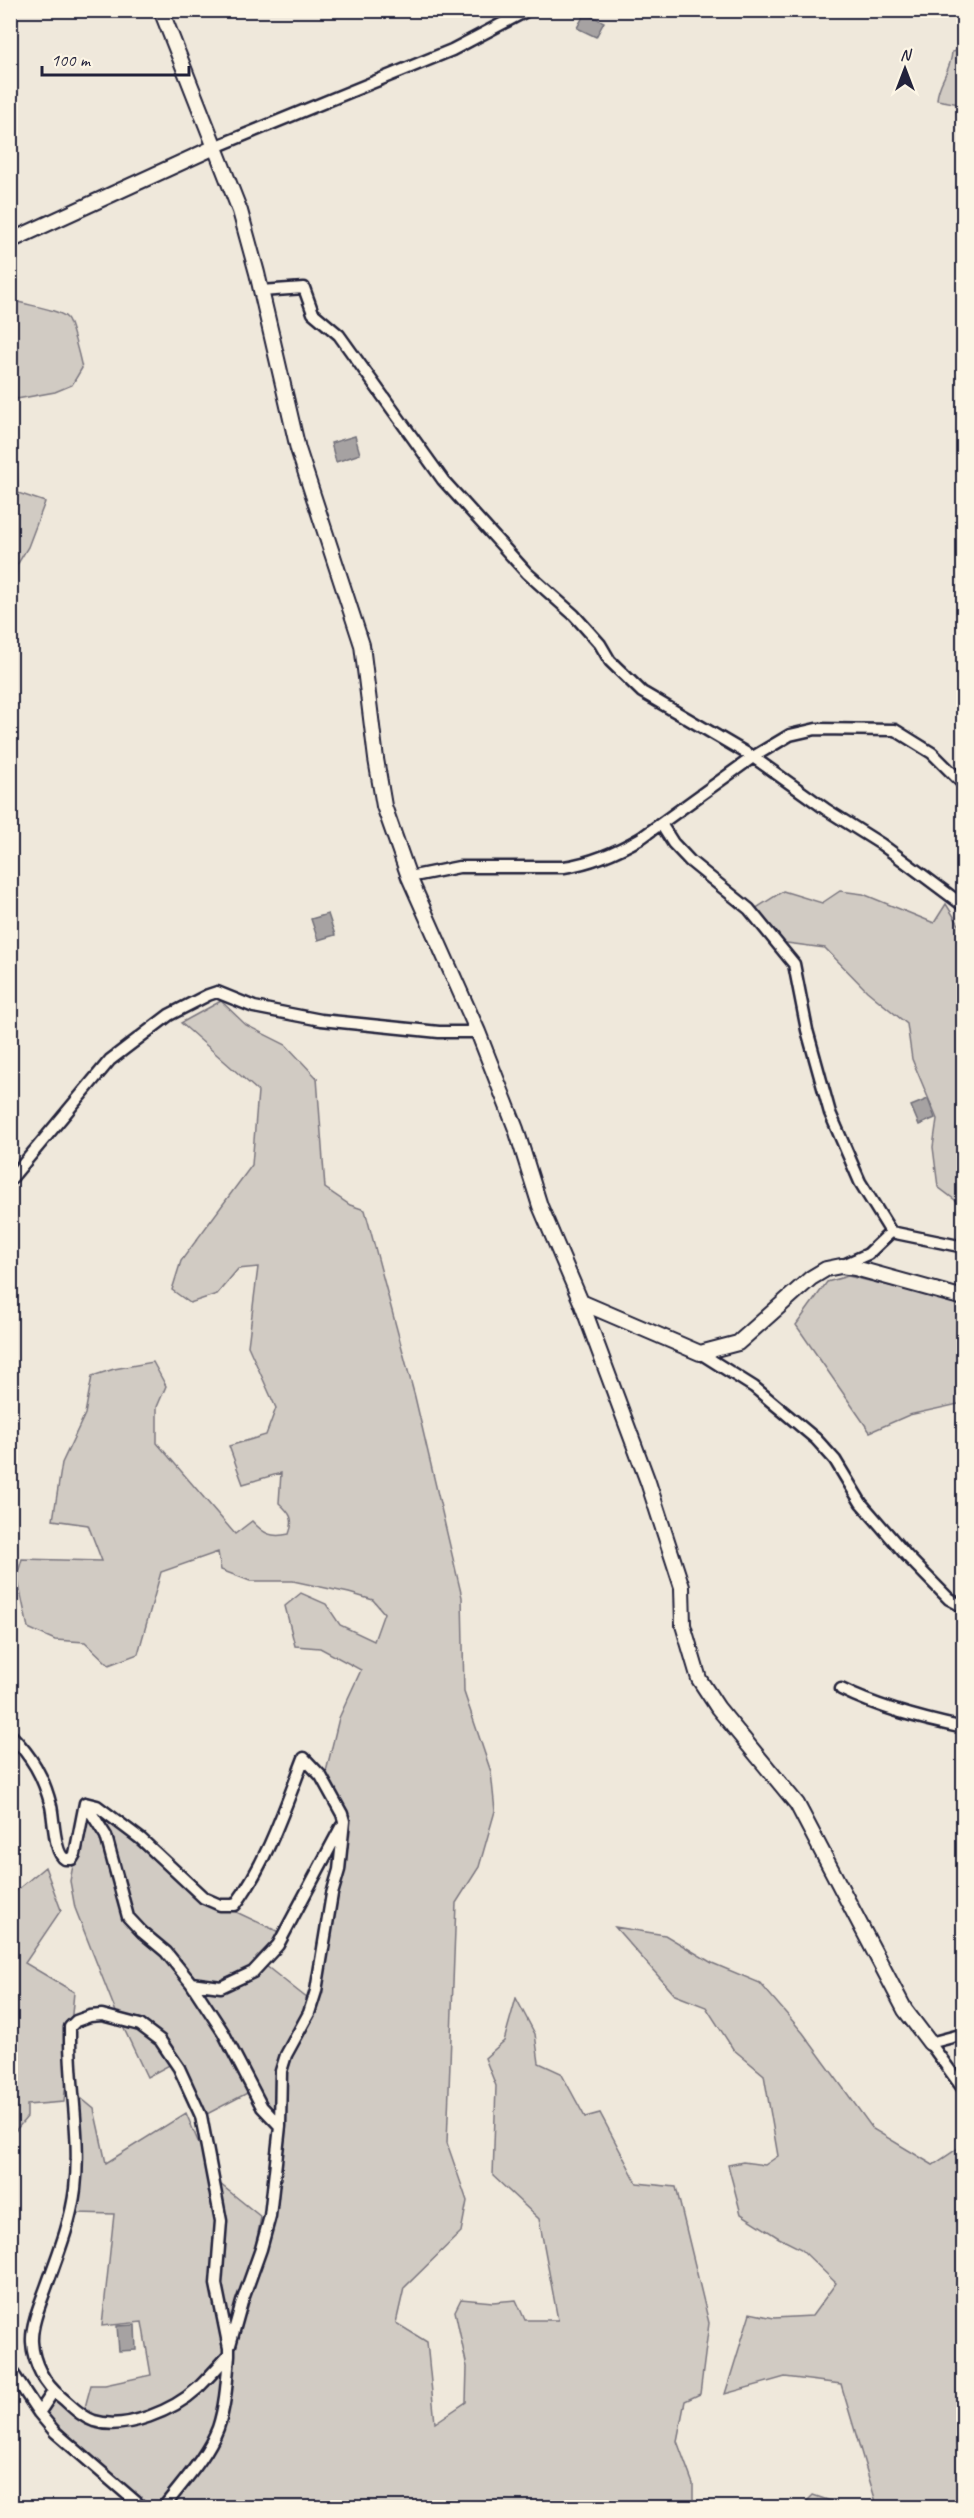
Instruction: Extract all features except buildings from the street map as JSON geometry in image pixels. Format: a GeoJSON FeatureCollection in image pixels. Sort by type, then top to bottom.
{"type":"FeatureCollection","features":[{"type":"Feature","properties":{"kind":"street"},"geometry":{"type":"LineString","coordinates":[[161,10],[240,211],[298,449],[362,645],[384,806],[409,877],[478,1032],[516,1129],[540,1206],[581,1302],[666,1534],[682,1587],[683,1625],[699,1679],[718,1708],[797,1804],[905,2010],[963,2090]]}},
{"type":"Feature","properties":{"kind":"street"},"geometry":{"type":"LineString","coordinates":[[10,241],[215,147],[452,50],[528,10]]}},
{"type":"Feature","properties":{"kind":"street"},"geometry":{"type":"LineString","coordinates":[[261,291],[304,288],[313,313],[339,335],[443,480],[527,573],[574,615],[600,644],[610,662],[642,692],[753,757],[827,810],[881,844],[963,906]]}},
{"type":"Feature","properties":{"kind":"street"},"geometry":{"type":"LineString","coordinates":[[409,877],[459,867],[579,865],[622,849],[661,824],[753,757],[790,735],[816,729],[895,730],[932,753],[963,785]]}},
{"type":"Feature","properties":{"kind":"street"},"geometry":{"type":"LineString","coordinates":[[661,824],[690,861],[749,909],[794,964],[807,1030],[830,1113],[860,1182],[891,1232],[963,1247]]}},
{"type":"Feature","properties":{"kind":"street"},"geometry":{"type":"LineString","coordinates":[[10,1180],[110,1060],[169,1015],[217,992],[254,1007],[321,1020],[439,1032],[478,1032]]}},
{"type":"Feature","properties":{"kind":"street"},"geometry":{"type":"LineString","coordinates":[[700,1353],[738,1343],[811,1278],[826,1269],[841,1266],[868,1254],[891,1232]]}},
{"type":"Feature","properties":{"kind":"street"},"geometry":{"type":"LineString","coordinates":[[841,1266],[963,1298]]}},
{"type":"Feature","properties":{"kind":"street"},"geometry":{"type":"LineString","coordinates":[[581,1302],[700,1353],[754,1387],[816,1439],[835,1460],[861,1503],[907,1556],[949,1599],[963,1607]]}},
{"type":"Feature","properties":{"kind":"street"},"geometry":{"type":"LineString","coordinates":[[841,1689],[860,1699],[925,1720],[963,1728]]}},
{"type":"Feature","properties":{"kind":"street"},"geometry":{"type":"LineString","coordinates":[[10,1734],[31,1756],[41,1777],[51,1807],[59,1852],[65,1859],[72,1859],[75,1854],[85,1803]]}},
{"type":"Feature","properties":{"kind":"street"},"geometry":{"type":"LineString","coordinates":[[85,1803],[97,1806],[141,1839],[204,1898],[220,1905],[235,1905],[250,1884],[304,1758],[321,1776],[344,1821],[339,1870],[332,1894],[316,1991],[309,2013],[286,2055],[281,2071],[280,2126],[270,2216],[242,2302],[229,2351],[225,2402],[217,2429],[203,2456],[163,2508]]}},
{"type":"Feature","properties":{"kind":"street"},"geometry":{"type":"LineString","coordinates":[[85,1803],[106,1836],[128,1917],[166,1952],[191,1983],[222,2032],[262,2107],[280,2126]]}},
{"type":"Feature","properties":{"kind":"street"},"geometry":{"type":"LineString","coordinates":[[191,1983],[221,1987],[254,1972],[278,1945],[344,1821]]}},
{"type":"Feature","properties":{"kind":"street"},"geometry":{"type":"LineString","coordinates":[[90,2016],[117,2017],[148,2030],[160,2040],[178,2068],[201,2116],[221,2221],[216,2284],[229,2351],[196,2390],[158,2412],[127,2424],[110,2425],[92,2420],[72,2409],[53,2392],[38,2366],[32,2339],[40,2304],[65,2236],[75,2190],[77,2147],[70,2061],[70,2027],[76,2021],[90,2016]]}},
{"type":"Feature","properties":{"kind":"street"},"geometry":{"type":"LineString","coordinates":[[930,2043],[963,2034]]}},
{"type":"Feature","properties":{"kind":"street"},"geometry":{"type":"LineString","coordinates":[[10,2369],[39,2413],[55,2432],[142,2508]]}},
{"type":"Feature","properties":{"kind":"street"},"geometry":{"type":"LineString","coordinates":[[39,2413],[53,2392]]}},
{"type":"Feature","properties":{"kind":"shaded area"},"geometry":{"type":"Polygon","coordinates":[[[585,13],[604,22],[596,37],[577,28],[585,13]]]}},
{"type":"Feature","properties":{"kind":"shaded area"},"geometry":{"type":"Polygon","coordinates":[[[963,50],[963,102],[959,104],[937,100],[952,52],[963,50]]]}},
{"type":"Feature","properties":{"kind":"shaded area"},"geometry":{"type":"Polygon","coordinates":[[[10,297],[12,300],[49,310],[67,318],[82,368],[72,385],[55,392],[11,400],[10,297]]]}},
{"type":"Feature","properties":{"kind":"shaded area"},"geometry":{"type":"Polygon","coordinates":[[[355,436],[360,454],[336,462],[331,443],[355,436]]]}},
{"type":"Feature","properties":{"kind":"shaded area"},"geometry":{"type":"Polygon","coordinates":[[[11,449],[17,461],[18,493],[45,502],[28,547],[17,565],[16,587],[11,588],[11,449]]]}},
{"type":"Feature","properties":{"kind":"shaded area"},"geometry":{"type":"Polygon","coordinates":[[[783,891],[822,903],[840,891],[863,894],[934,923],[946,904],[963,931],[963,1206],[938,1187],[933,1147],[937,1119],[912,1059],[907,1024],[867,991],[825,948],[779,942],[747,914],[783,891]]]}},
{"type":"Feature","properties":{"kind":"shaded area"},"geometry":{"type":"Polygon","coordinates":[[[328,914],[335,935],[318,940],[311,919],[328,914]]]}},
{"type":"Feature","properties":{"kind":"shaded area"},"geometry":{"type":"Polygon","coordinates":[[[221,1001],[246,1025],[286,1045],[317,1078],[325,1188],[350,1205],[365,1210],[415,1397],[462,1597],[464,1692],[491,1772],[495,1811],[479,1867],[456,1903],[447,2143],[467,2201],[461,2232],[404,2288],[396,2323],[427,2342],[435,2423],[466,2402],[467,2367],[455,2311],[461,2299],[493,2302],[516,2300],[525,2320],[558,2320],[539,2219],[493,2176],[496,2086],[485,2058],[504,2041],[516,1998],[535,2034],[539,2063],[561,2073],[585,2117],[600,2113],[637,2183],[676,2187],[709,2323],[700,2394],[685,2401],[677,2441],[693,2484],[693,2507],[165,2507],[217,2429],[157,2507],[145,2507],[41,2409],[49,2397],[103,2426],[84,2411],[91,2385],[105,2385],[151,2375],[142,2322],[102,2326],[114,2214],[78,2213],[82,2179],[77,2095],[94,2109],[106,2163],[186,2113],[214,2179],[261,2217],[248,2287],[268,2240],[280,2099],[306,2008],[284,2062],[274,2119],[255,2089],[207,2114],[175,2062],[147,2077],[116,2012],[75,1908],[70,1881],[85,1803],[91,1805],[206,1905],[232,1910],[281,1933],[256,1958],[308,1999],[323,1951],[343,1833],[324,1780],[339,1718],[361,1670],[320,1648],[295,1646],[285,1606],[301,1593],[326,1604],[340,1625],[374,1641],[384,1613],[373,1600],[349,1593],[293,1581],[250,1581],[221,1570],[218,1552],[161,1572],[138,1654],[109,1665],[85,1642],[55,1640],[28,1628],[17,1576],[22,1559],[102,1561],[88,1525],[53,1520],[62,1463],[85,1414],[92,1376],[114,1369],[153,1362],[166,1386],[157,1407],[157,1443],[235,1534],[252,1521],[264,1532],[273,1535],[289,1534],[291,1529],[290,1517],[279,1503],[281,1473],[243,1484],[229,1446],[266,1435],[276,1408],[248,1346],[258,1267],[238,1269],[217,1294],[190,1303],[172,1290],[181,1261],[252,1165],[258,1091],[181,1023],[221,1001]]]}},
{"type":"Feature","properties":{"kind":"shaded area"},"geometry":{"type":"Polygon","coordinates":[[[928,1099],[935,1118],[919,1125],[911,1106],[928,1099]]]}},
{"type":"Feature","properties":{"kind":"shaded area"},"geometry":{"type":"Polygon","coordinates":[[[848,1276],[963,1303],[963,1403],[909,1415],[870,1432],[796,1325],[827,1282],[848,1276]]]}},
{"type":"Feature","properties":{"kind":"shaded area"},"geometry":{"type":"Polygon","coordinates":[[[45,1867],[61,1910],[25,1963],[74,1992],[64,2102],[27,2105],[27,2117],[11,2136],[11,1895],[45,1867]]]}},
{"type":"Feature","properties":{"kind":"shaded area"},"geometry":{"type":"Polygon","coordinates":[[[615,1927],[665,1935],[712,1963],[760,1983],[803,2033],[873,2129],[933,2165],[963,2145],[963,2507],[868,2507],[876,2502],[841,2384],[785,2377],[725,2394],[750,2313],[774,2318],[812,2316],[836,2283],[801,2249],[741,2214],[728,2165],[743,2162],[765,2165],[778,2156],[764,2075],[733,2049],[706,2007],[675,1995],[615,1927]]]}},
{"type":"Feature","properties":{"kind":"shaded area"},"geometry":{"type":"Polygon","coordinates":[[[135,2325],[136,2350],[119,2351],[117,2326],[135,2325]]]}},
{"type":"Feature","properties":{"kind":"shaded area"},"geometry":{"type":"Polygon","coordinates":[[[813,2495],[848,2507],[801,2507],[813,2495]]]}}]}
